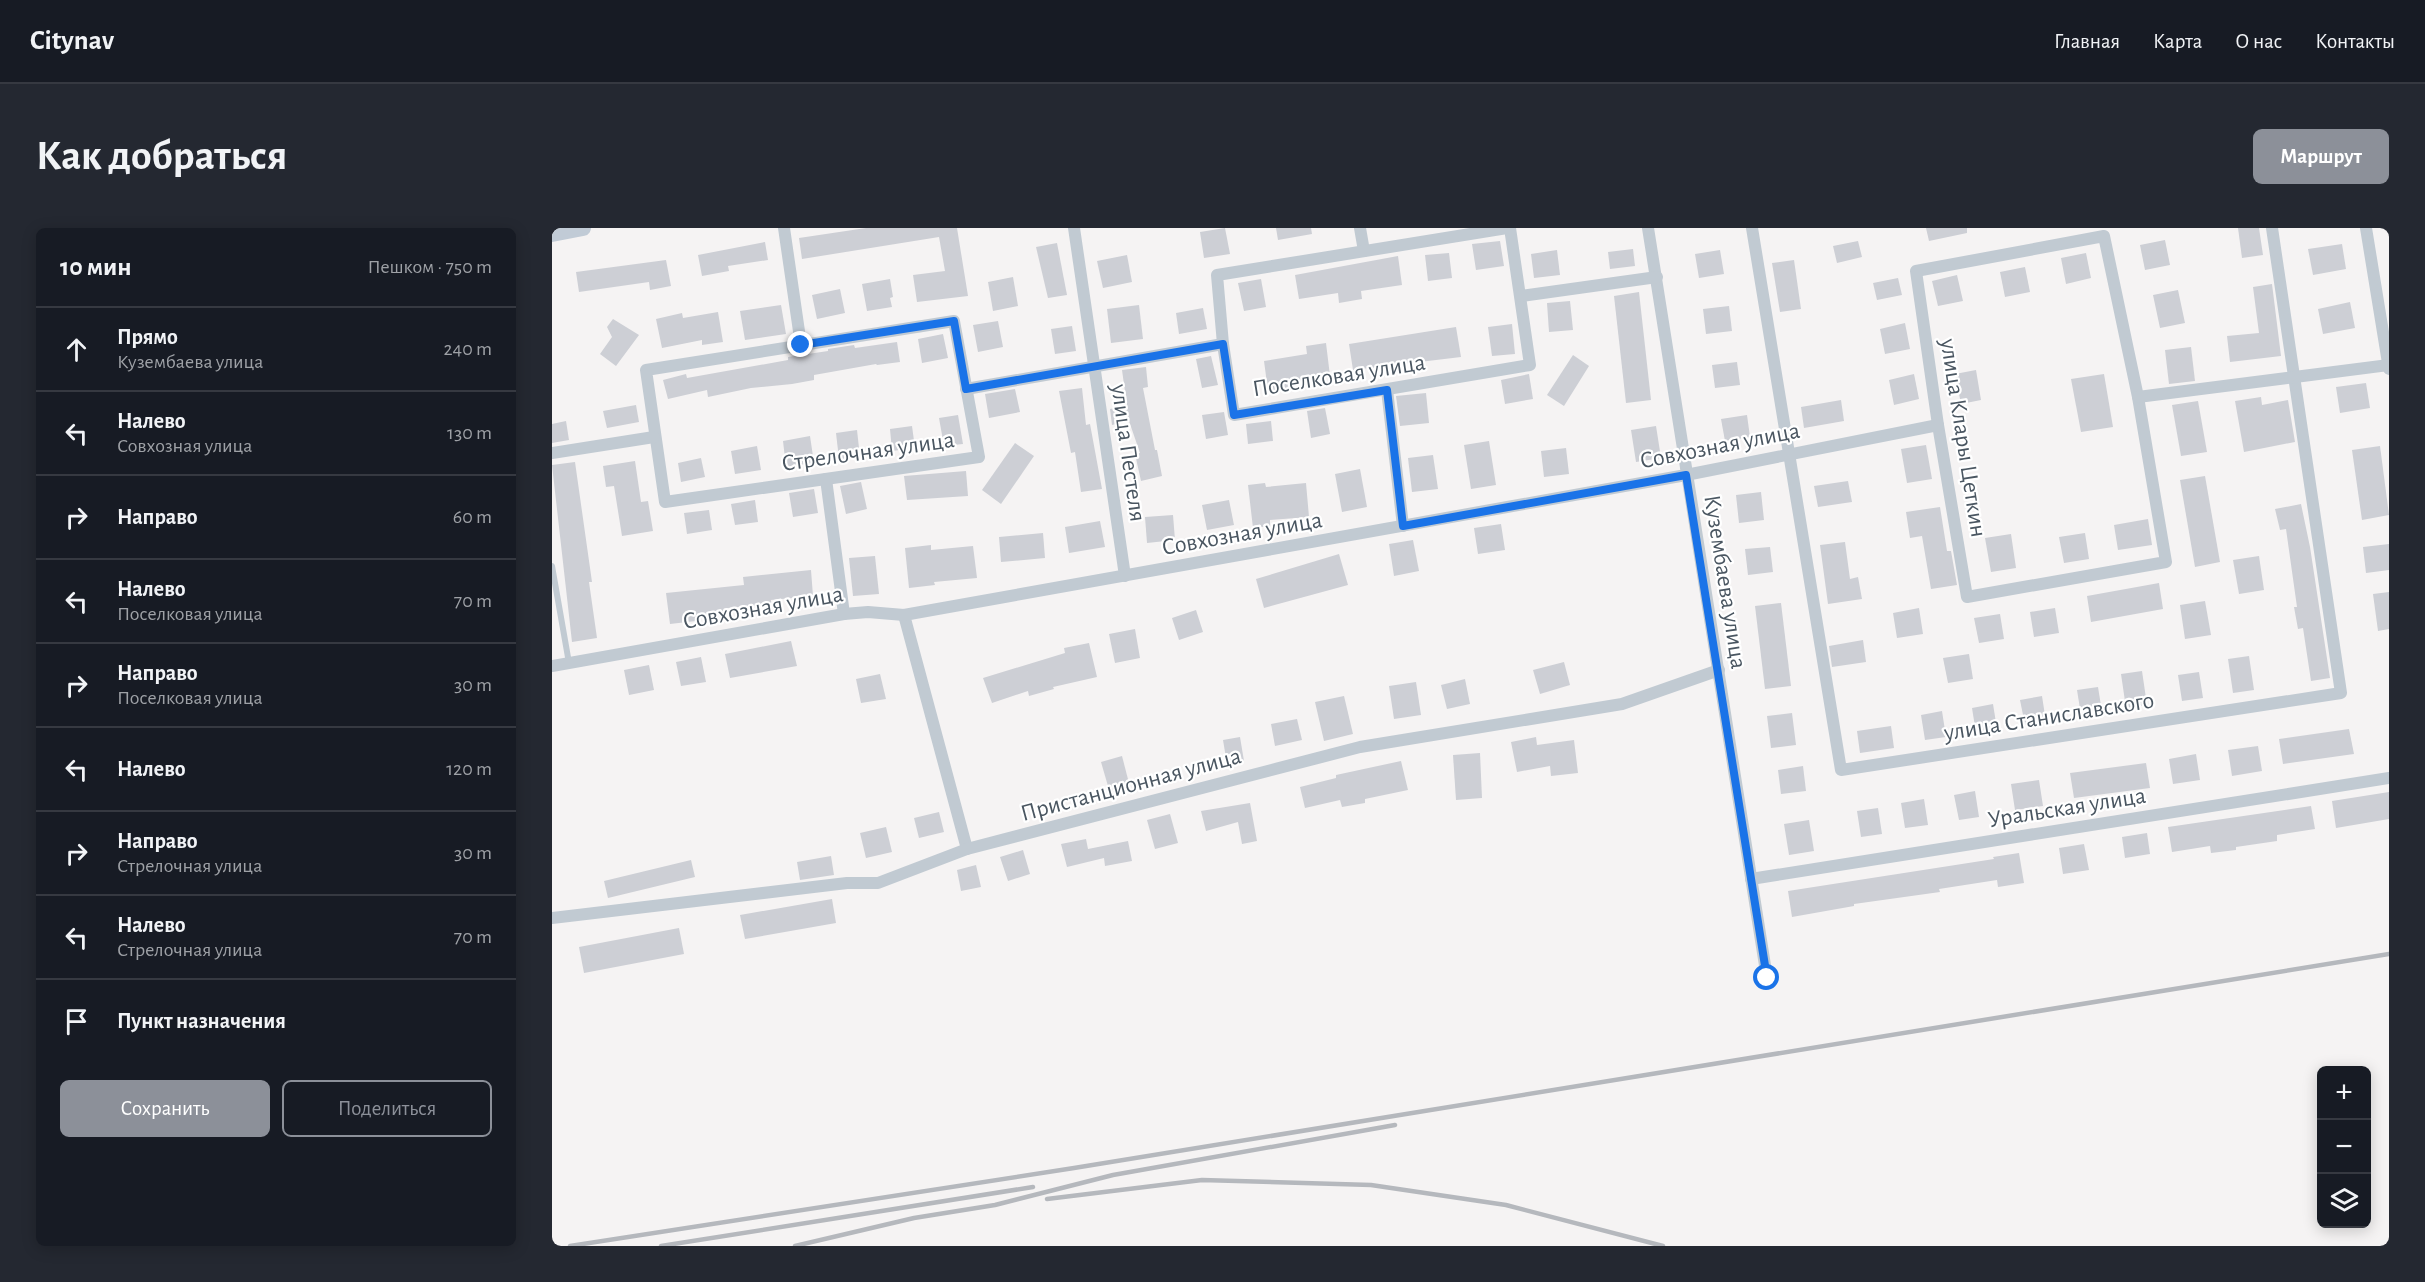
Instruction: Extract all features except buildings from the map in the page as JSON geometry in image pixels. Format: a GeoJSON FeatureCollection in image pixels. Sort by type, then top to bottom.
{"type":"FeatureCollection","features":[{"type":"Feature","properties":{"kind":"main road"},"geometry":{"type":"LineString","coordinates":[[552,234],[583,228]]}},
{"type":"Feature","properties":{"kind":"street"},"geometry":{"type":"LineString","coordinates":[[784,228],[801,345]]}},
{"type":"Feature","properties":{"kind":"street","name":"улица Пестеля"},"geometry":{"type":"LineString","coordinates":[[1074,228],[1125,576]]}},
{"type":"Feature","properties":{"kind":"street"},"geometry":{"type":"LineString","coordinates":[[1360,228],[1364,251]]}},
{"type":"Feature","properties":{"kind":"street","name":"Поселковая улица"},"geometry":{"type":"LineString","coordinates":[[1509,228],[1530,365],[1234,415],[1223,344],[1217,275],[1364,251],[1509,228]]}},
{"type":"Feature","properties":{"kind":"street","name":"Кузембаева улица"},"geometry":{"type":"LineString","coordinates":[[1648,228],[1767,978]]}},
{"type":"Feature","properties":{"kind":"street","name":"улица Станиславского"},"geometry":{"type":"LineString","coordinates":[[1752,228],[1840,770],[2342,693],[2272,228]]}},
{"type":"Feature","properties":{"kind":"street"},"geometry":{"type":"LineString","coordinates":[[2138,397],[2389,366],[2366,228]]}},
{"type":"Feature","properties":{"kind":"street","name":"улица Клары Цеткин"},"geometry":{"type":"LineString","coordinates":[[2104,236],[2138,397],[2166,562],[1967,597],[1938,425],[1916,271],[2104,236]]}},
{"type":"Feature","properties":{"kind":"street"},"geometry":{"type":"LineString","coordinates":[[1521,296],[1657,277]]}},
{"type":"Feature","properties":{"kind":"street","name":"Стрелочная улица"},"geometry":{"type":"LineString","coordinates":[[954,321],[966,389],[979,457],[665,502],[646,370],[954,321]]}},
{"type":"Feature","properties":{"kind":"street"},"geometry":{"type":"LineString","coordinates":[[966,389],[1223,344]]}},
{"type":"Feature","properties":{"kind":"street"},"geometry":{"type":"LineString","coordinates":[[1387,390],[1403,526]]}},
{"type":"Feature","properties":{"kind":"street","name":"Совхозная улица"},"geometry":{"type":"LineString","coordinates":[[552,666],[844,614],[868,612],[904,615],[1686,475],[1938,425]]}},
{"type":"Feature","properties":{"kind":"street"},"geometry":{"type":"LineString","coordinates":[[552,453],[654,437]]}},
{"type":"Feature","properties":{"kind":"street"},"geometry":{"type":"LineString","coordinates":[[826,479],[844,614]]}},
{"type":"Feature","properties":{"kind":"street"},"geometry":{"type":"LineString","coordinates":[[904,615],[967,849]]}},
{"type":"Feature","properties":{"kind":"street","name":"Пристанционная улица"},"geometry":{"type":"LineString","coordinates":[[552,918],[846,883],[879,883],[967,849],[1360,747],[1622,704],[1719,670]]}},
{"type":"Feature","properties":{"kind":"street","name":"Уральская улица"},"geometry":{"type":"LineString","coordinates":[[1751,879],[2389,778]]}},
{"type":"Feature","properties":{"kind":"lane"},"geometry":{"type":"LineString","coordinates":[[552,566],[569,663]]}},
{"type":"Feature","properties":{"kind":"railway"},"geometry":{"type":"LineString","coordinates":[[570,1246],[1074,1168],[2389,954]]}},
{"type":"Feature","properties":{"kind":"railway"},"geometry":{"type":"LineString","coordinates":[[795,1246],[914,1218],[995,1205],[1113,1175],[1395,1125]]}},
{"type":"Feature","properties":{"kind":"railway"},"geometry":{"type":"LineString","coordinates":[[1047,1199],[1202,1180],[1371,1185],[1506,1205],[1663,1246]]}},
{"type":"Feature","properties":{"kind":"railway"},"geometry":{"type":"LineString","coordinates":[[661,1246],[1033,1187]]}},
{"type":"Feature","properties":{"kind":"route"},"geometry":{"type":"LineString","coordinates":[[801,345],[954,321],[966,389],[1223,344],[1234,415],[1387,390],[1403,526],[1686,475],[1767,978]]}}]}
